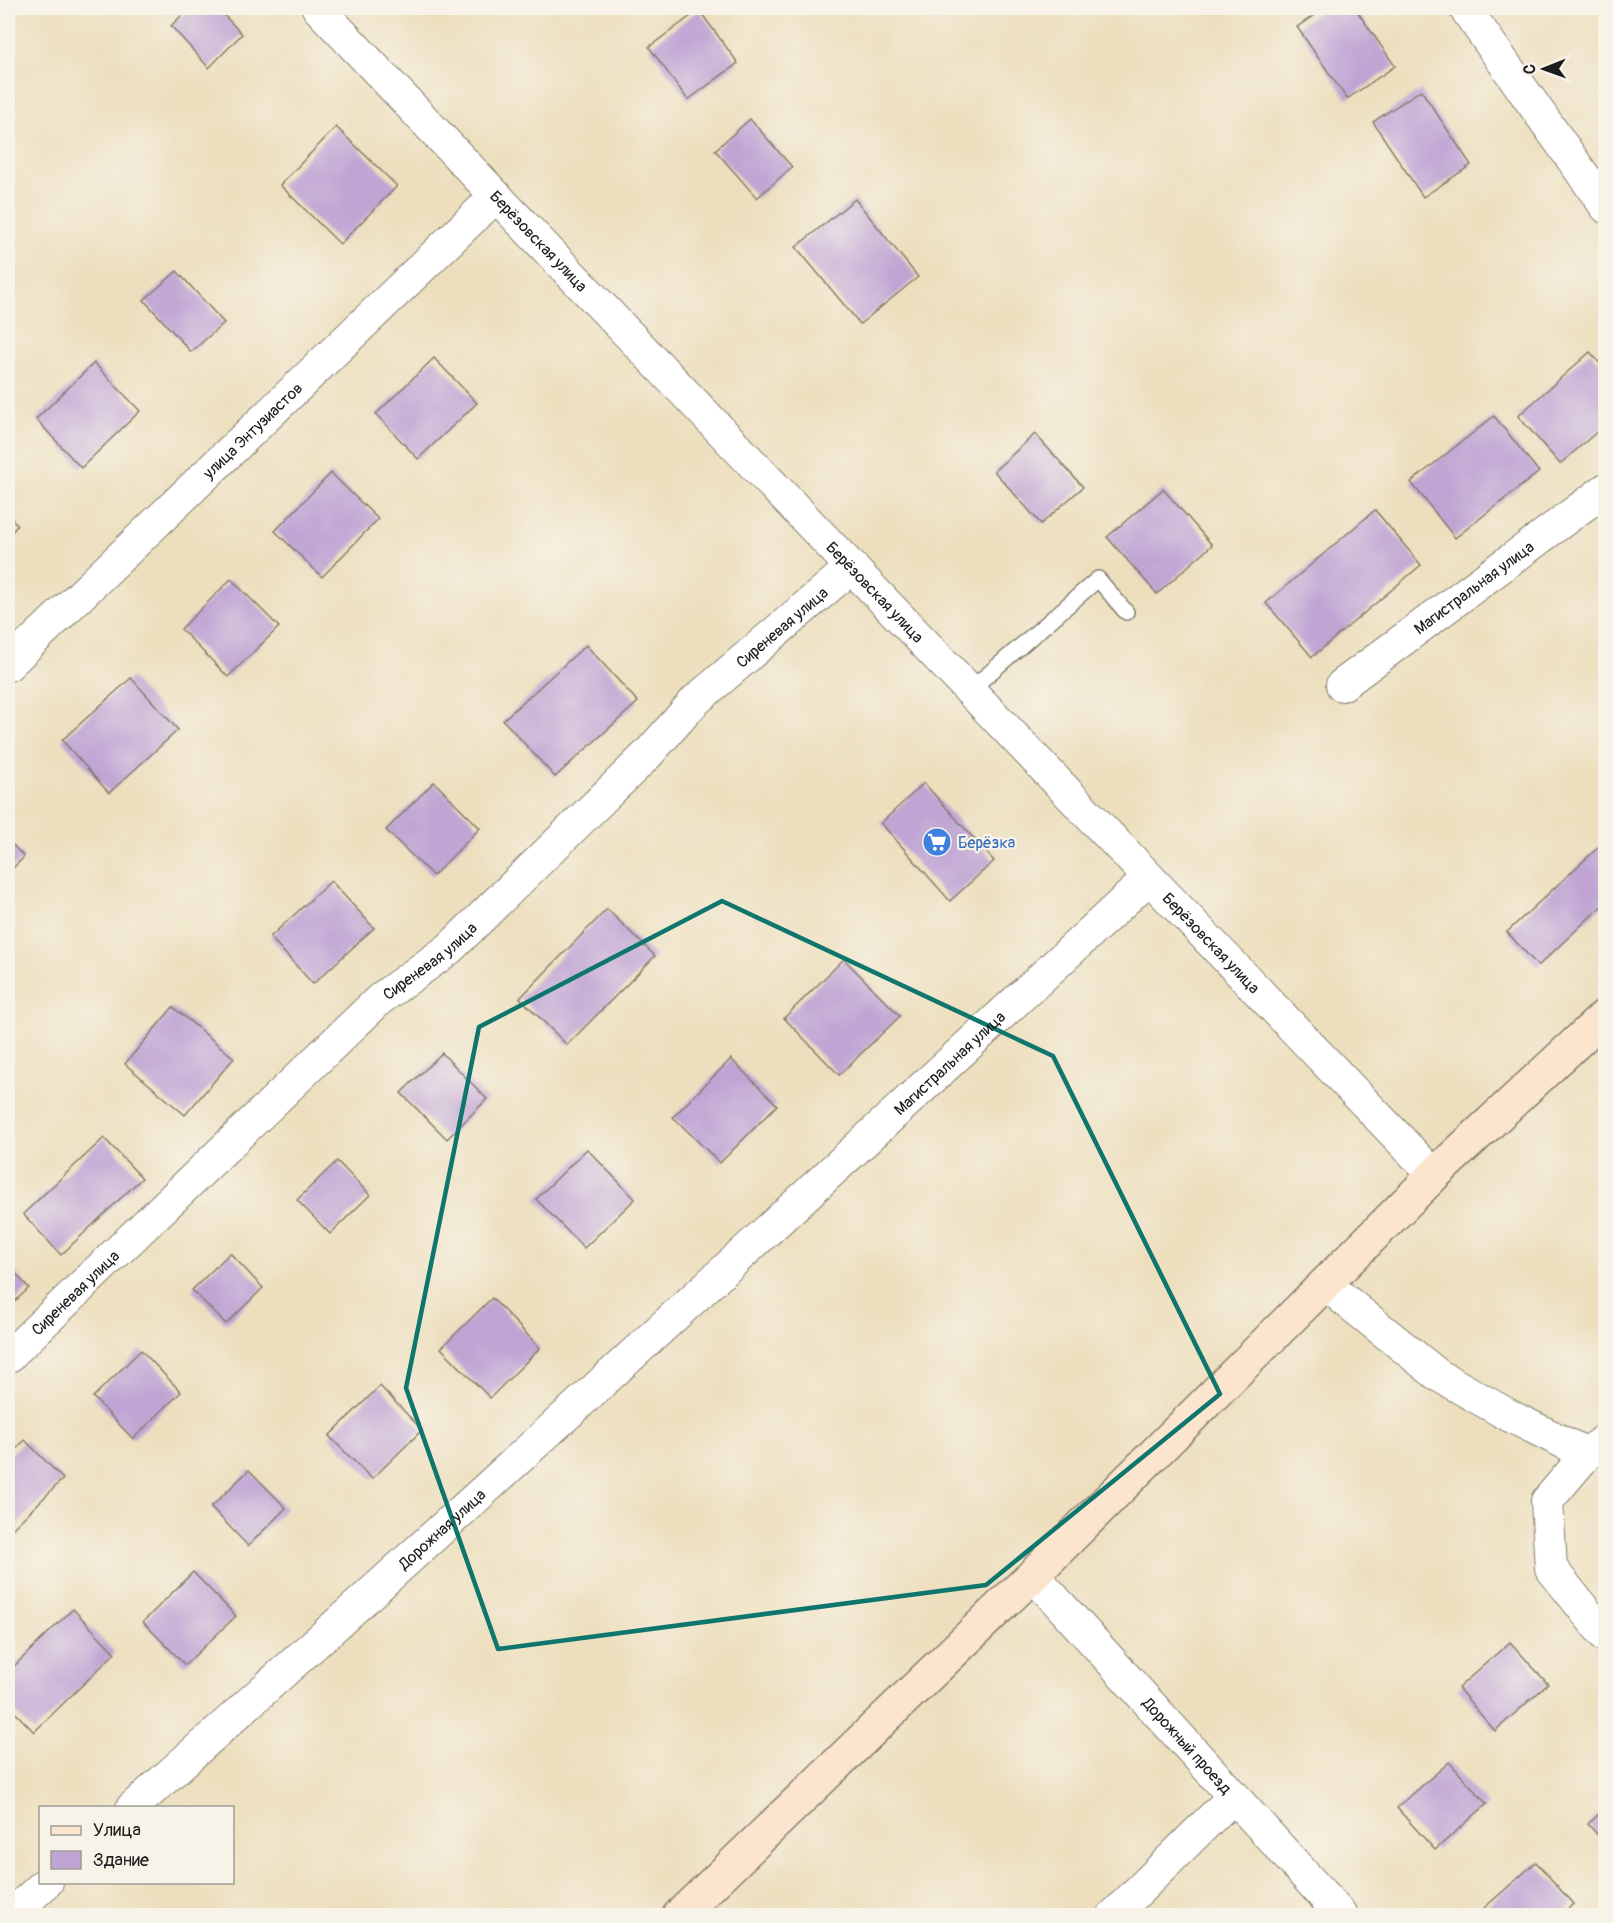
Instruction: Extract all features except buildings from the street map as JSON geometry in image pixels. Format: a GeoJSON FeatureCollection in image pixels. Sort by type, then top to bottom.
{"type":"FeatureCollection","features":[{"type":"Feature","properties":{"kind":"main road"},"geometry":{"type":"LineString","coordinates":[[679,1916],[1033,1575],[1434,1175],[1605,1015]]}},
{"type":"Feature","properties":{"kind":"street","name":"Берёзовская улица"},"geometry":{"type":"LineString","coordinates":[[318,8],[1434,1175]]}},
{"type":"Feature","properties":{"kind":"street"},"geometry":{"type":"LineString","coordinates":[[1465,8],[1602,192]]}},
{"type":"Feature","properties":{"kind":"street","name":"улица Энтузиастов"},"geometry":{"type":"LineString","coordinates":[[8,665],[496,195]]}},
{"type":"Feature","properties":{"kind":"street","name":"Магистральная улица"},"geometry":{"type":"LineString","coordinates":[[1342,686],[1605,489]]}},
{"type":"Feature","properties":{"kind":"street","name":"Сиреневая улица"},"geometry":{"type":"LineString","coordinates":[[8,1357],[380,999],[449,949],[648,754],[695,701],[852,567]]}},
{"type":"Feature","properties":{"kind":"street","name":"Магистральная улица"},"geometry":{"type":"LineString","coordinates":[[749,1248],[1149,878]]}},
{"type":"Feature","properties":{"kind":"street","name":"Дорожная улица"},"geometry":{"type":"LineString","coordinates":[[134,1806],[749,1248]]}},
{"type":"Feature","properties":{"kind":"street"},"geometry":{"type":"LineString","coordinates":[[1325,1284],[1438,1375],[1510,1416],[1596,1446],[1547,1501],[1551,1568],[1605,1637]]}},
{"type":"Feature","properties":{"kind":"street","name":"Дорожный проезд"},"geometry":{"type":"LineString","coordinates":[[1033,1575],[1342,1916]]}},
{"type":"Feature","properties":{"kind":"street"},"geometry":{"type":"LineString","coordinates":[[1113,1916],[1234,1796]]}},
{"type":"Feature","properties":{"kind":"street"},"geometry":{"type":"LineString","coordinates":[[10,1916],[45,1884]]}},
{"type":"Feature","properties":{"kind":"lane"},"geometry":{"type":"LineString","coordinates":[[970,690],[1098,579],[1126,612]]}},
{"type":"Feature","properties":{"kind":"highlighted area"},"geometry":{"type":"Polygon","coordinates":[[[722,901],[1053,1056],[1220,1394],[986,1585],[498,1649],[406,1388],[479,1027],[722,901]]]}},
{"type":"Feature","properties":{"kind":"place","name":"Берёзка"},"geometry":{"type":"Point","coordinates":[937,842]}}]}
